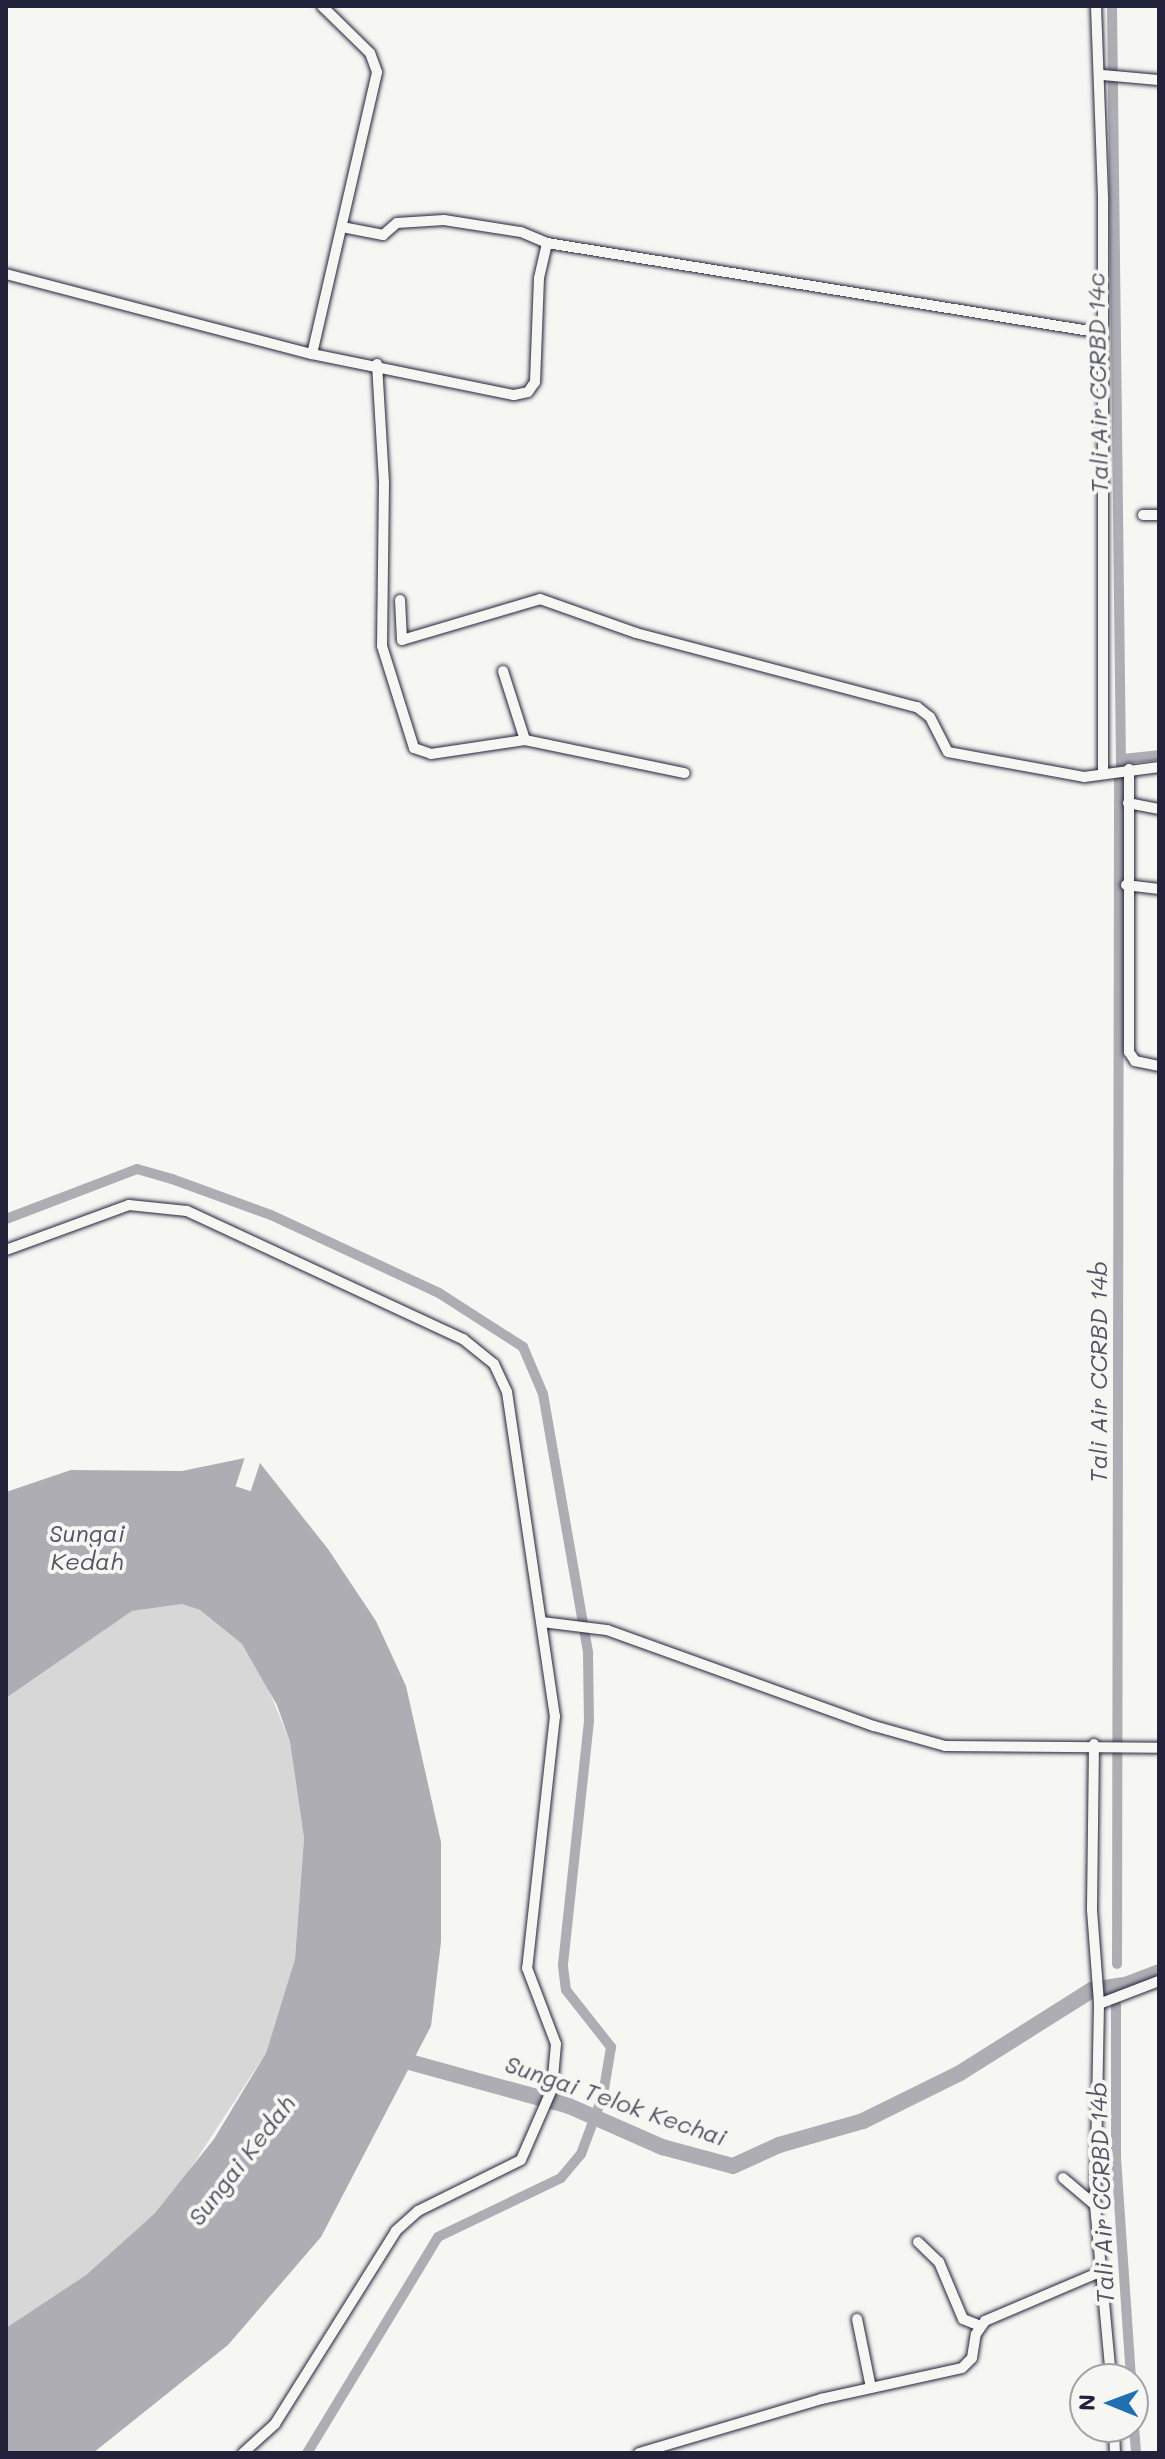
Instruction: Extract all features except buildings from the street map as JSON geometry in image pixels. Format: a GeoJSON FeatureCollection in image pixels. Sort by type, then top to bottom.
{"type":"FeatureCollection","features":[{"type":"Feature","properties":{"kind":"street"},"geometry":{"type":"LineString","coordinates":[[312,354],[376,66],[322,6]]}},
{"type":"Feature","properties":{"kind":"street"},"geometry":{"type":"LineString","coordinates":[[1096,6],[1110,75],[1102,333],[1107,771]]}},
{"type":"Feature","properties":{"kind":"street"},"geometry":{"type":"LineString","coordinates":[[1110,75],[1159,80]]}},
{"type":"Feature","properties":{"kind":"street"},"geometry":{"type":"LineString","coordinates":[[342,227],[383,235],[397,223],[444,220],[521,232],[547,243],[1102,333]]}},
{"type":"Feature","properties":{"kind":"street"},"geometry":{"type":"LineString","coordinates":[[6,274],[312,354],[377,364],[505,394],[528,392],[536,375],[539,278],[547,243]]}},
{"type":"Feature","properties":{"kind":"street"},"geometry":{"type":"LineString","coordinates":[[377,364],[384,483],[382,646],[410,743],[424,755],[525,740],[685,773]]}},
{"type":"Feature","properties":{"kind":"street"},"geometry":{"type":"LineString","coordinates":[[1143,515],[1159,515]]}},
{"type":"Feature","properties":{"kind":"street"},"geometry":{"type":"LineString","coordinates":[[400,600],[402,640],[540,599],[636,633],[917,707],[930,717],[948,752],[1084,777],[1107,771],[1159,767]]}},
{"type":"Feature","properties":{"kind":"street"},"geometry":{"type":"LineString","coordinates":[[503,671],[525,740]]}},
{"type":"Feature","properties":{"kind":"street"},"geometry":{"type":"LineString","coordinates":[[1127,769],[1129,1052],[1135,1061],[1159,1066]]}},
{"type":"Feature","properties":{"kind":"street"},"geometry":{"type":"LineString","coordinates":[[1128,803],[1159,809]]}},
{"type":"Feature","properties":{"kind":"street"},"geometry":{"type":"LineString","coordinates":[[1126,885],[1159,889]]}},
{"type":"Feature","properties":{"kind":"street"},"geometry":{"type":"LineString","coordinates":[[6,1250],[110,1210],[170,1206],[478,1349],[494,1364],[507,1392],[555,1729],[527,1968],[556,2044],[552,2089],[521,2160],[433,2202],[396,2231],[275,2424],[243,2453]]}},
{"type":"Feature","properties":{"kind":"street"},"geometry":{"type":"LineString","coordinates":[[542,1622],[588,1624],[874,1726],[945,1746],[1097,1744],[1159,1748]]}},
{"type":"Feature","properties":{"kind":"street"},"geometry":{"type":"LineString","coordinates":[[1097,1744],[1092,1910],[1099,1999],[1095,2205],[1109,2363]]}},
{"type":"Feature","properties":{"kind":"street"},"geometry":{"type":"LineString","coordinates":[[1099,1999],[1159,1981]]}},
{"type":"Feature","properties":{"kind":"street"},"geometry":{"type":"LineString","coordinates":[[1063,2178],[1095,2205]]}},
{"type":"Feature","properties":{"kind":"street"},"geometry":{"type":"LineString","coordinates":[[918,2242],[939,2262],[963,2319],[980,2326],[1100,2272]]}},
{"type":"Feature","properties":{"kind":"street"},"geometry":{"type":"LineString","coordinates":[[857,2319],[871,2388]]}},
{"type":"Feature","properties":{"kind":"street"},"geometry":{"type":"LineString","coordinates":[[639,2453],[871,2388],[962,2368],[974,2353],[980,2326]]}},
{"type":"Feature","properties":{"kind":"shaded area"},"geometry":{"type":"Polygon","coordinates":[[[182,1604],[200,1610],[242,1644],[262,1673],[290,1742],[304,1838],[295,1959],[266,2053],[185,2177],[155,2213],[86,2275],[6,2328],[6,1698],[132,1611],[182,1604]]]}},
{"type":"Feature","properties":{"kind":"water","name":"Sungai Kedah"},"geometry":{"type":"Polygon","coordinates":[[[245,1458],[260,1463],[328,1549],[376,1621],[406,1686],[441,1842],[441,1942],[431,2026],[321,2237],[228,2345],[93,2453],[6,2453],[6,2328],[86,2275],[155,2213],[214,2139],[266,2053],[295,1959],[304,1838],[290,1742],[277,1705],[242,1644],[200,1610],[182,1604],[132,1611],[6,1698],[6,1492],[71,1470],[182,1471],[245,1458]]]}},
{"type":"Feature","properties":{"kind":"pier"},"geometry":{"type":"Polygon","coordinates":[[[246,1454],[261,1459],[251,1491],[235,1486],[246,1454]]]}},
{"type":"Feature","properties":{"kind":"waterway","name":"Tali Air CCRBD 14c"},"geometry":{"type":"LineString","coordinates":[[1112,6],[1121,765]]}},
{"type":"Feature","properties":{"kind":"waterway"},"geometry":{"type":"LineString","coordinates":[[1122,759],[1159,755]]}},
{"type":"Feature","properties":{"kind":"waterway","name":"Tali Air CCRBD 14b"},"geometry":{"type":"LineString","coordinates":[[1117,1964],[1119,779]]}},
{"type":"Feature","properties":{"kind":"waterway"},"geometry":{"type":"LineString","coordinates":[[6,1219],[137,1169],[172,1179],[271,1215],[439,1293],[523,1347],[543,1394],[588,1653],[589,1721],[563,1966],[566,1990],[611,2047],[603,2095],[581,2154],[561,2178],[438,2237],[307,2453]]}},
{"type":"Feature","properties":{"kind":"waterway","name":"Sungai Telok Kechai"},"geometry":{"type":"LineString","coordinates":[[395,2058],[569,2106],[662,2147],[733,2166],[779,2145],[863,2121],[960,2073],[1092,1990],[1128,1984],[1159,1972]]}},
{"type":"Feature","properties":{"kind":"waterway","name":"Tali Air CCRBD 14b"},"geometry":{"type":"LineString","coordinates":[[1116,2005],[1116,2158],[1130,2363]]}},
{"type":"Feature","properties":{"kind":"waterway","name":"Tali Air CCRBD 14b"},"geometry":{"type":"LineString","coordinates":[[1135,2443],[1136,2453]]}}]}
